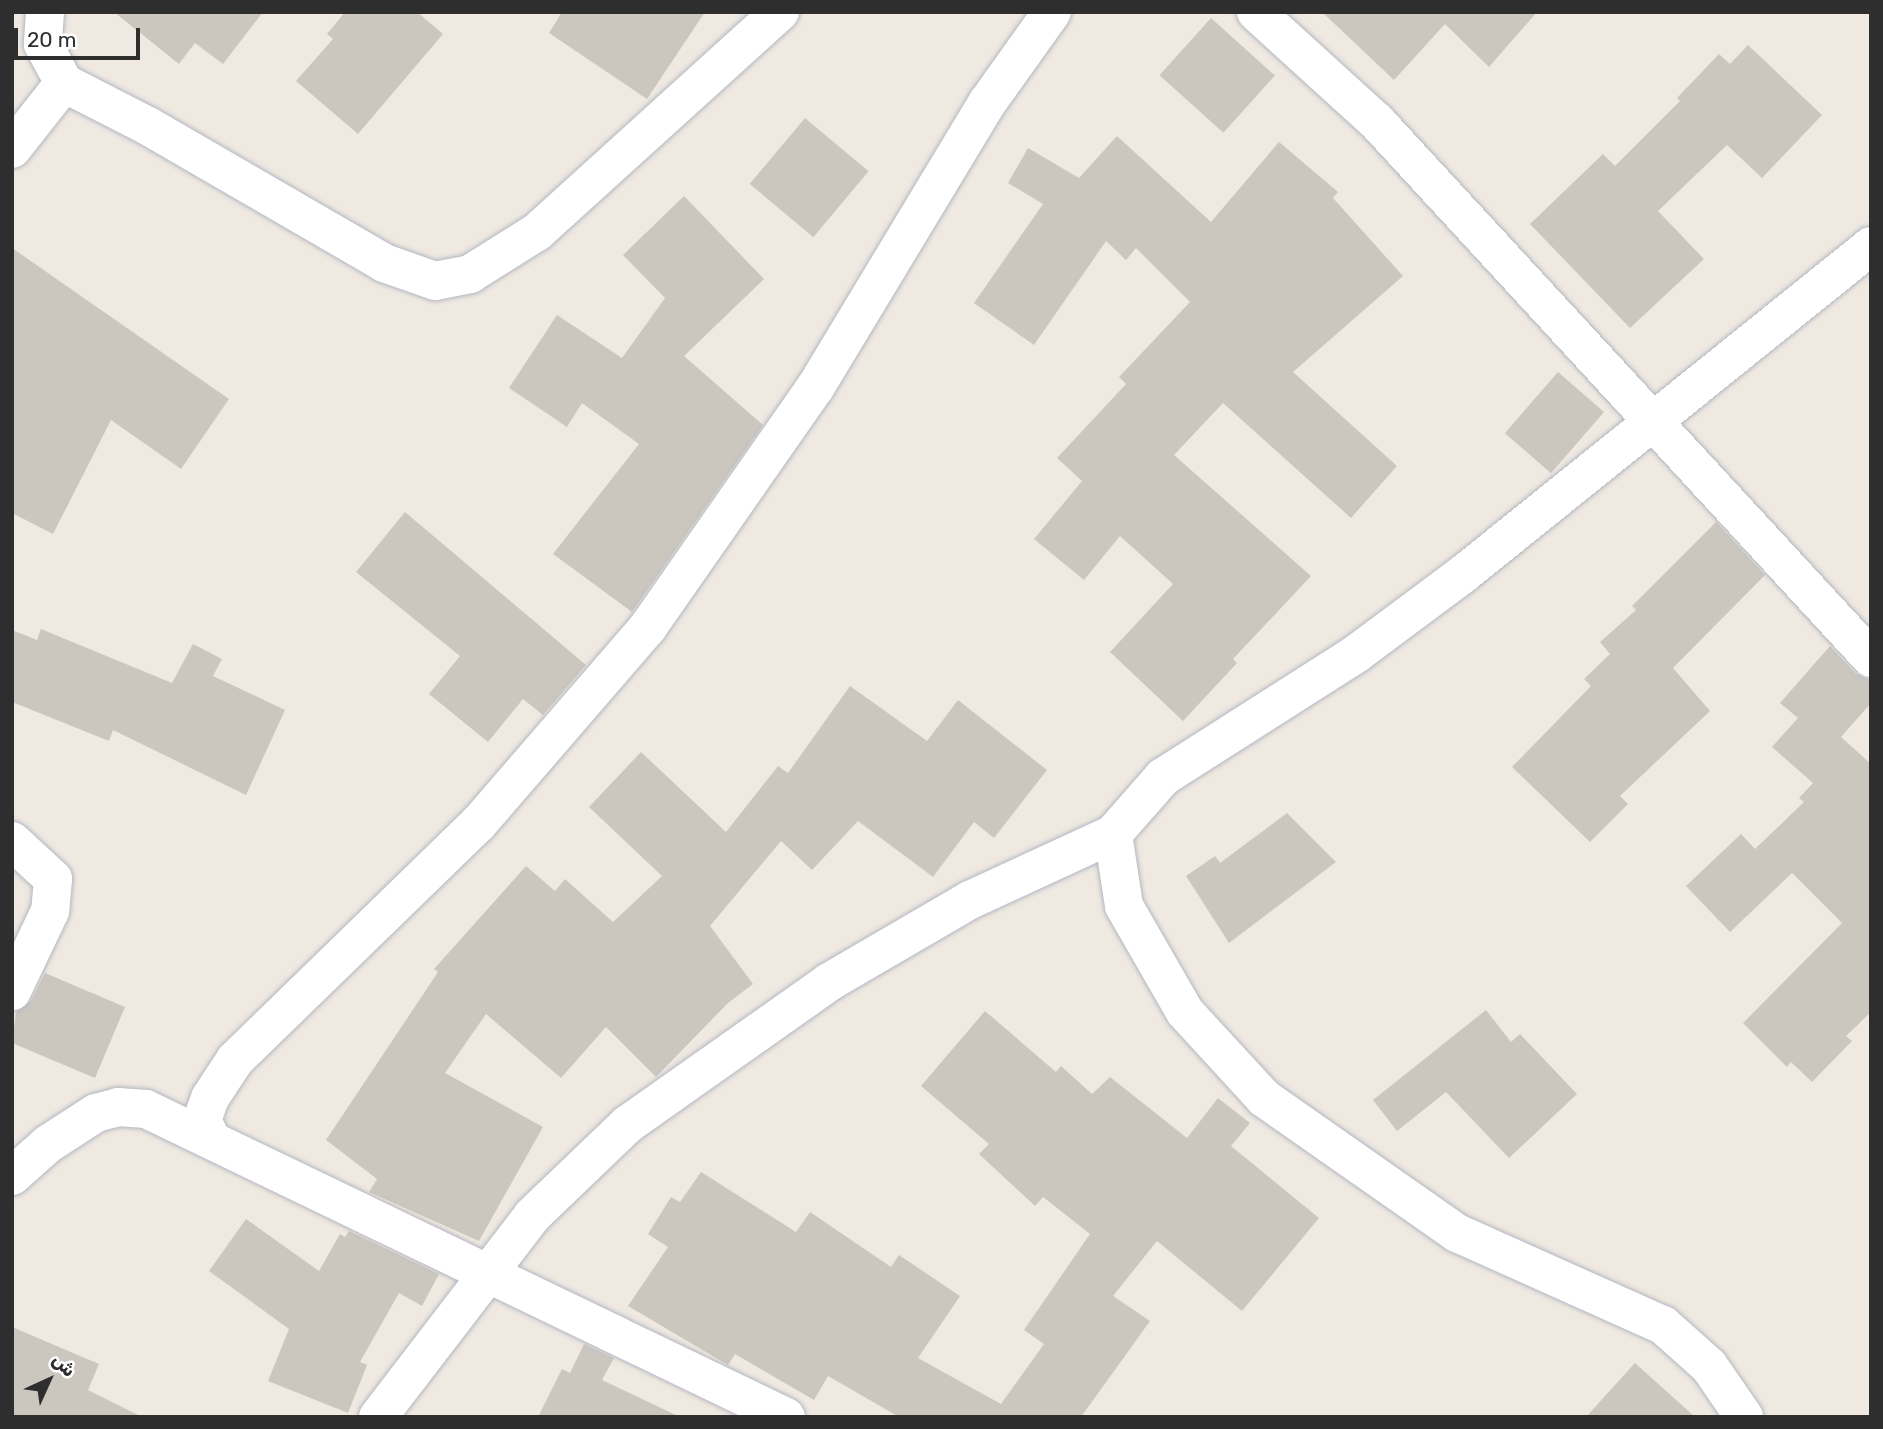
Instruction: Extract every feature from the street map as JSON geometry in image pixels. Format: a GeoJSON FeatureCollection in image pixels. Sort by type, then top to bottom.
{"type":"FeatureCollection","features":[{"type":"Feature","properties":{"kind":"street"},"geometry":{"type":"LineString","coordinates":[[45,12],[43,44],[64,83],[148,126],[384,264],[435,281],[470,274],[537,232],[780,12]]}},
{"type":"Feature","properties":{"kind":"street"},"geometry":{"type":"LineString","coordinates":[[211,1139],[202,1120],[210,1098],[235,1060],[478,824],[648,627],[815,388],[988,103],[1052,12]]}},
{"type":"Feature","properties":{"kind":"street"},"geometry":{"type":"LineString","coordinates":[[1256,12],[1377,122],[1651,424],[1871,658]]}},
{"type":"Feature","properties":{"kind":"street"},"geometry":{"type":"LineString","coordinates":[[12,149],[64,83]]}},
{"type":"Feature","properties":{"kind":"street"},"geometry":{"type":"LineString","coordinates":[[378,1417],[487,1274],[575,1170],[628,1124],[751,1033],[970,900],[1113,834],[1163,777],[1356,654],[1462,575],[1871,246]]}},
{"type":"Feature","properties":{"kind":"street"},"geometry":{"type":"LineString","coordinates":[[1113,834],[1124,906],[1185,1012],[1264,1098],[1457,1233],[1663,1325],[1709,1366],[1744,1417]]}},
{"type":"Feature","properties":{"kind":"street"},"geometry":{"type":"LineString","coordinates":[[12,841],[53,879],[50,911],[12,991]]}},
{"type":"Feature","properties":{"kind":"street"},"geometry":{"type":"LineString","coordinates":[[14,1170],[78,1122],[118,1107],[146,1109],[786,1417]]}},
{"type":"Feature","properties":{"kind":"building"},"geometry":{"type":"Polygon","coordinates":[[[114,12],[263,12],[223,64],[195,43],[179,64],[114,12]]]}},
{"type":"Feature","properties":{"kind":"building"},"geometry":{"type":"Polygon","coordinates":[[[345,12],[417,12],[443,34],[358,134],[296,81],[333,39],[327,34],[345,12]]]}},
{"type":"Feature","properties":{"kind":"building"},"geometry":{"type":"Polygon","coordinates":[[[562,12],[705,12],[647,99],[549,33],[562,12]]]}},
{"type":"Feature","properties":{"kind":"building"},"geometry":{"type":"Polygon","coordinates":[[[1322,12],[1537,12],[1489,67],[1445,24],[1394,80],[1322,12]]]}},
{"type":"Feature","properties":{"kind":"building"},"geometry":{"type":"Polygon","coordinates":[[[1211,18],[1275,76],[1223,133],[1159,75],[1211,18]]]}},
{"type":"Feature","properties":{"kind":"building"},"geometry":{"type":"Polygon","coordinates":[[[1748,45],[1822,115],[1762,178],[1727,145],[1658,211],[1704,259],[1630,328],[1530,224],[1603,154],[1615,166],[1680,101],[1677,98],[1719,54],[1730,64],[1748,45]]]}},
{"type":"Feature","properties":{"kind":"building"},"geometry":{"type":"Polygon","coordinates":[[[805,118],[869,171],[813,237],[750,184],[805,118]]]}},
{"type":"Feature","properties":{"kind":"building"},"geometry":{"type":"Polygon","coordinates":[[[1117,136],[1211,222],[1279,142],[1338,192],[1333,198],[1403,276],[1293,372],[1397,466],[1351,518],[1223,403],[1174,455],[1311,576],[1233,659],[1237,663],[1183,721],[1110,652],[1173,584],[1120,536],[1084,580],[1034,539],[1082,481],[1057,458],[1126,384],[1119,377],[1190,302],[1136,248],[1126,260],[1106,241],[1034,345],[974,303],[1043,204],[1008,183],[1028,148],[1079,178],[1117,136]]]}},
{"type":"Feature","properties":{"kind":"building"},"geometry":{"type":"Polygon","coordinates":[[[684,196],[764,279],[684,356],[763,425],[632,612],[553,554],[639,444],[582,403],[567,427],[509,388],[557,315],[622,358],[665,298],[623,255],[684,196]]]}},
{"type":"Feature","properties":{"kind":"building"},"geometry":{"type":"Polygon","coordinates":[[[12,248],[229,399],[181,469],[111,420],[53,534],[12,513],[12,248]]]}},
{"type":"Feature","properties":{"kind":"building"},"geometry":{"type":"Polygon","coordinates":[[[1558,372],[1604,412],[1551,473],[1505,433],[1558,372]]]}},
{"type":"Feature","properties":{"kind":"building"},"geometry":{"type":"Polygon","coordinates":[[[405,512],[586,665],[543,715],[523,699],[488,742],[429,694],[460,656],[356,572],[405,512]]]}},
{"type":"Feature","properties":{"kind":"building"},"geometry":{"type":"Polygon","coordinates":[[[1716,522],[1765,575],[1673,668],[1710,711],[1620,796],[1628,804],[1590,842],[1512,767],[1591,686],[1584,679],[1610,654],[1600,642],[1636,610],[1632,606],[1716,522]]]}},
{"type":"Feature","properties":{"kind":"building"},"geometry":{"type":"Polygon","coordinates":[[[41,629],[172,683],[193,644],[222,659],[213,676],[285,710],[246,795],[113,730],[109,741],[12,702],[12,630],[37,640],[41,629]]]}},
{"type":"Feature","properties":{"kind":"building"},"geometry":{"type":"Polygon","coordinates":[[[1830,646],[1855,673],[1871,681],[1871,703],[1841,737],[1871,764],[1871,1012],[1846,1036],[1852,1041],[1812,1082],[1791,1062],[1787,1067],[1743,1023],[1842,923],[1792,873],[1730,932],[1686,886],[1741,834],[1755,849],[1804,802],[1799,798],[1813,783],[1772,747],[1798,718],[1780,703],[1830,646]]]}},
{"type":"Feature","properties":{"kind":"building"},"geometry":{"type":"Polygon","coordinates":[[[850,686],[927,741],[958,700],[1047,770],[994,838],[974,822],[933,877],[858,821],[812,870],[781,841],[710,926],[753,984],[728,1003],[656,1077],[606,1027],[561,1078],[486,1014],[445,1073],[543,1127],[479,1241],[369,1192],[377,1179],[326,1140],[438,972],[434,969],[526,866],[555,891],[565,879],[613,922],[662,876],[589,807],[641,752],[726,832],[778,766],[788,773],[850,686]]]}},
{"type":"Feature","properties":{"kind":"building"},"geometry":{"type":"Polygon","coordinates":[[[1287,813],[1336,862],[1229,943],[1186,876],[1215,856],[1220,863],[1287,813]]]}},
{"type":"Feature","properties":{"kind":"building"},"geometry":{"type":"Polygon","coordinates":[[[45,973],[125,1007],[95,1078],[12,1043],[16,1012],[31,1001],[45,973]]]}},
{"type":"Feature","properties":{"kind":"building"},"geometry":{"type":"Polygon","coordinates":[[[1486,1010],[1511,1042],[1520,1034],[1577,1094],[1509,1158],[1446,1092],[1397,1131],[1373,1100],[1486,1010]]]}},
{"type":"Feature","properties":{"kind":"building"},"geometry":{"type":"Polygon","coordinates":[[[985,1011],[1056,1072],[1061,1066],[1092,1094],[1110,1077],[1187,1138],[1218,1098],[1250,1123],[1231,1146],[1319,1218],[1242,1311],[1157,1241],[1113,1296],[1150,1321],[1081,1417],[899,1417],[828,1376],[814,1400],[735,1354],[728,1365],[628,1306],[668,1247],[648,1234],[671,1197],[680,1202],[701,1172],[796,1232],[810,1212],[891,1267],[899,1255],[960,1296],[918,1358],[1001,1404],[1044,1344],[1024,1330],[1090,1234],[1043,1197],[1035,1206],[979,1154],[989,1144],[921,1086],[985,1011]]]}},
{"type":"Feature","properties":{"kind":"building"},"geometry":{"type":"Polygon","coordinates":[[[246,1219],[319,1271],[340,1234],[345,1237],[349,1231],[439,1274],[422,1306],[399,1293],[360,1362],[367,1365],[348,1413],[268,1381],[289,1329],[209,1271],[246,1219]]]}},
{"type":"Feature","properties":{"kind":"building"},"geometry":{"type":"Polygon","coordinates":[[[12,1327],[99,1364],[88,1390],[142,1417],[12,1417],[12,1327]]]}},
{"type":"Feature","properties":{"kind":"building"},"geometry":{"type":"Polygon","coordinates":[[[584,1344],[614,1358],[602,1380],[680,1417],[538,1417],[562,1369],[570,1373],[584,1344]]]}},
{"type":"Feature","properties":{"kind":"building"},"geometry":{"type":"Polygon","coordinates":[[[1635,1363],[1695,1417],[1586,1417],[1635,1363]]]}}]}
